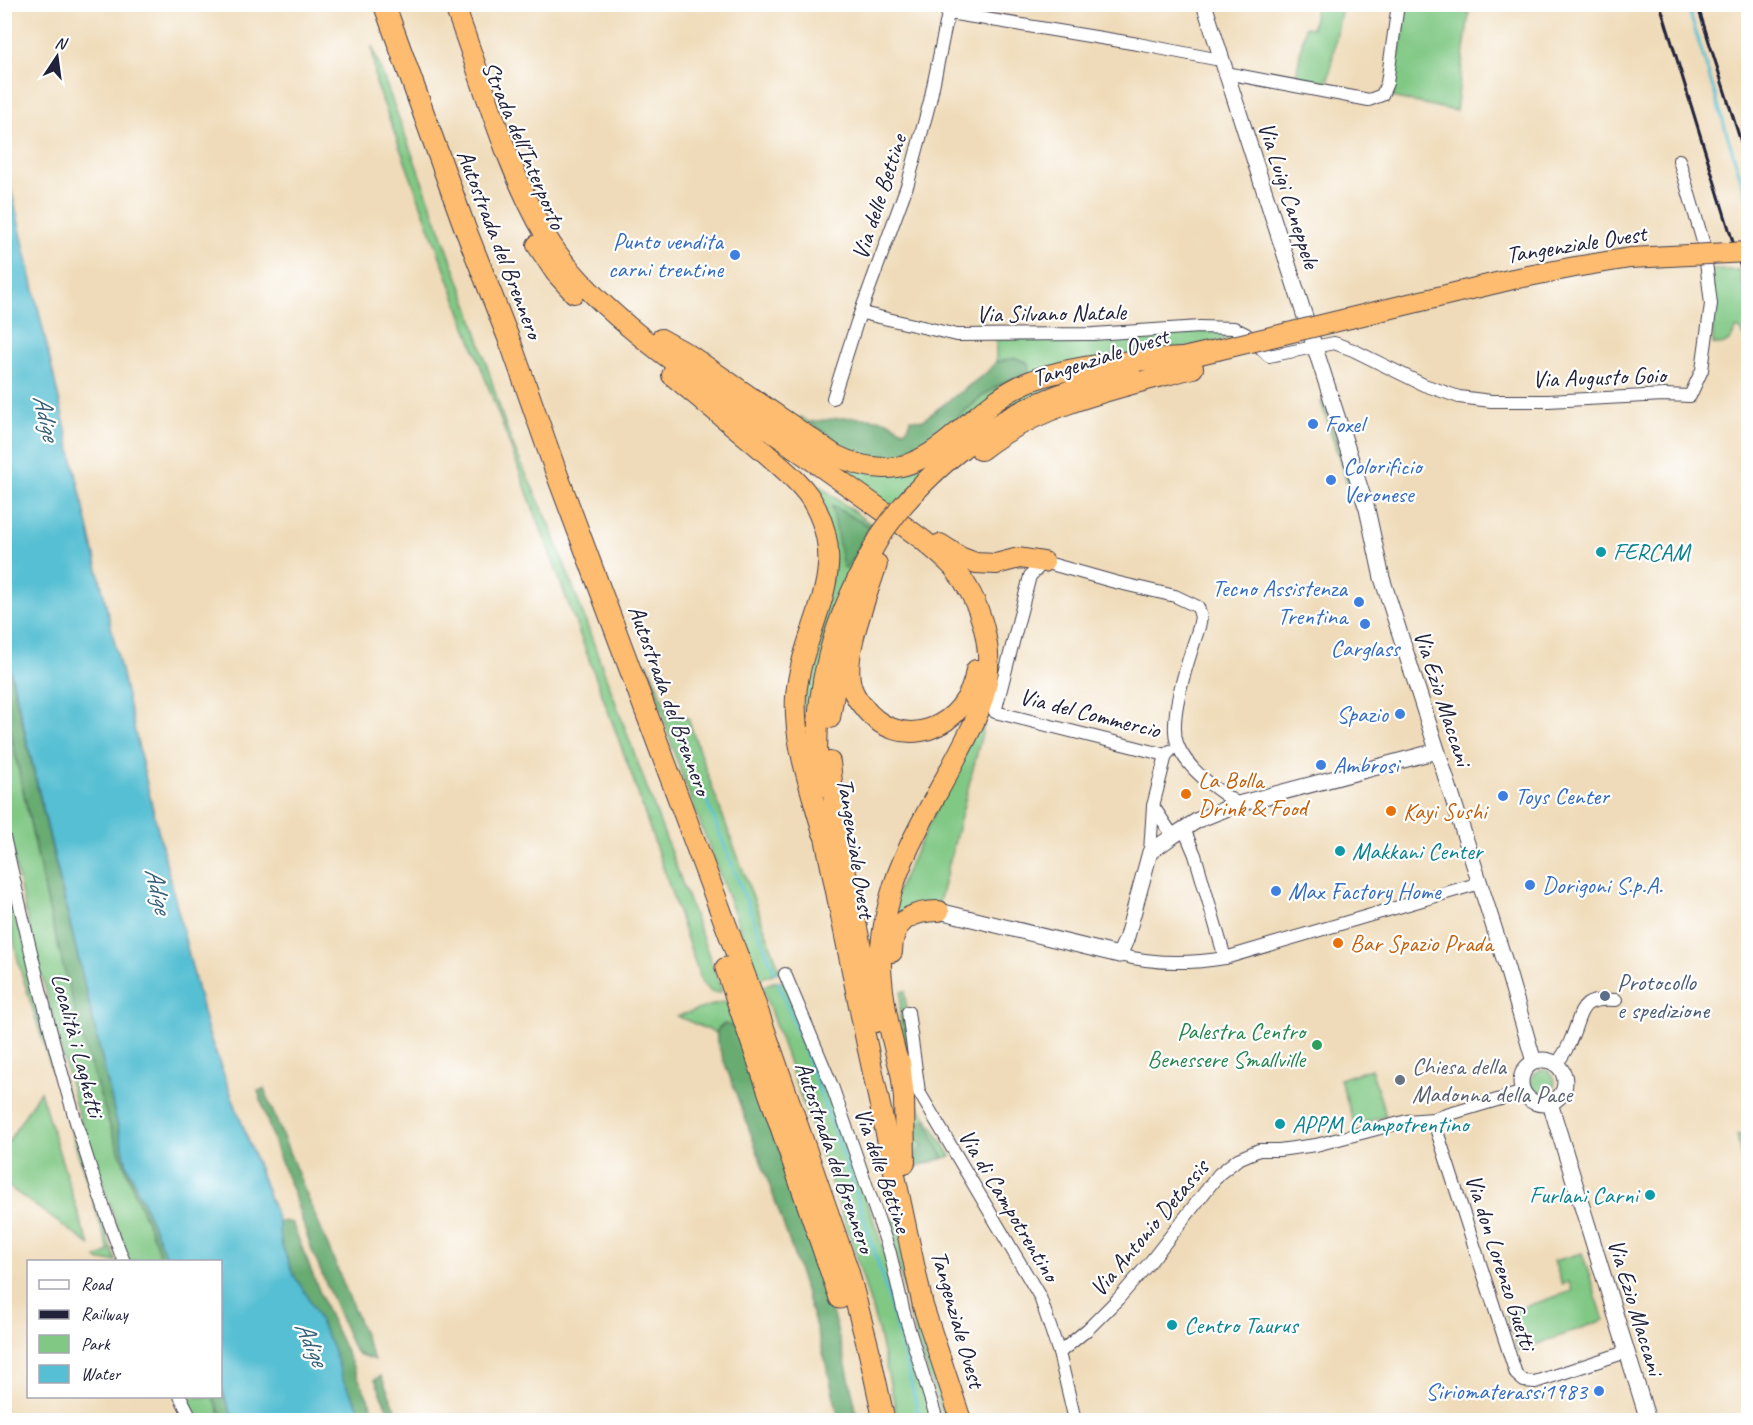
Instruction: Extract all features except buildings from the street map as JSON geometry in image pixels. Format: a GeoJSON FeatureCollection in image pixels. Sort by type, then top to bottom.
{"type":"FeatureCollection","features":[{"type":"Feature","properties":{"kind":"highway","name":"Autostrada del Brennero"},"geometry":{"type":"LineString","coordinates":[[371,4],[848,1271],[869,1350],[884,1420]]}},
{"type":"Feature","properties":{"kind":"highway","name":"Autostrada del Brennero"},"geometry":{"type":"LineString","coordinates":[[384,4],[465,228],[512,346],[741,988],[835,1278],[858,1362],[870,1420]]}},
{"type":"Feature","properties":{"kind":"highway","name":"Strada dell'Interporto"},"geometry":{"type":"LineString","coordinates":[[440,4],[492,147],[520,213],[542,253],[555,272],[583,302],[659,364]]}},
{"type":"Feature","properties":{"kind":"highway","name":"Strada dell'Interporto"},"geometry":{"type":"LineString","coordinates":[[454,4],[519,182],[546,237],[569,268],[621,318]]}},
{"type":"Feature","properties":{"kind":"highway","name":"Tangenziale Ovest"},"geometry":{"type":"LineString","coordinates":[[904,514],[978,452],[1030,421],[1089,397],[1218,355],[1513,279],[1640,257],[1749,252]]}},
{"type":"Feature","properties":{"kind":"highway","name":"Tangenziale Ovest"},"geometry":{"type":"LineString","coordinates":[[961,1420],[923,1306],[823,833],[817,773],[821,686],[826,662],[853,585],[935,470],[1000,422],[1033,404],[1085,384],[1182,358],[1218,355],[1309,338],[1576,278],[1630,270],[1749,264]]}},
{"type":"Feature","properties":{"kind":"highway"},"geometry":{"type":"LineString","coordinates":[[621,318],[688,354],[835,455],[851,463],[877,469],[891,469],[924,458],[937,450],[983,409],[1008,392],[1032,380],[1059,372],[1095,366],[1182,358]]}},
{"type":"Feature","properties":{"kind":"highway"},"geometry":{"type":"LineString","coordinates":[[621,318],[707,386],[923,540],[952,567],[966,585],[975,604],[986,637],[988,677],[980,708],[900,869],[890,898],[883,931],[881,959],[892,1043],[900,1073]]}},
{"type":"Feature","properties":{"kind":"highway"},"geometry":{"type":"LineString","coordinates":[[659,364],[795,479],[819,515],[829,558],[827,581],[804,655],[796,707],[803,761],[823,833]]}},
{"type":"Feature","properties":{"kind":"highway"},"geometry":{"type":"LineString","coordinates":[[659,364],[714,400],[901,538],[941,571],[961,597],[970,618],[975,641],[977,665],[975,682],[966,702],[956,714],[929,729],[910,731],[884,725],[867,712],[857,698],[850,681],[849,666],[852,645],[877,564]]}},
{"type":"Feature","properties":{"kind":"highway","name":"Tangenziale Ovest"},"geometry":{"type":"LineString","coordinates":[[887,537],[858,605],[841,654],[830,716],[830,767],[836,823],[930,1278],[952,1359],[974,1420]]}},
{"type":"Feature","properties":{"kind":"highway"},"geometry":{"type":"LineString","coordinates":[[923,540],[936,543],[976,563],[996,564],[1019,558],[1044,562]]}},
{"type":"Feature","properties":{"kind":"highway"},"geometry":{"type":"LineString","coordinates":[[905,1163],[904,1098],[894,998],[893,939],[900,925],[911,916],[918,912],[939,912]]}},
{"type":"Feature","properties":{"kind":"street","name":"Via Luigi Caneppele"},"geometry":{"type":"LineString","coordinates":[[1204,4],[1309,347]]}},
{"type":"Feature","properties":{"kind":"street"},"geometry":{"type":"LineString","coordinates":[[950,9],[1215,59],[1223,66],[1369,100],[1382,95],[1387,83],[1398,4]]}},
{"type":"Feature","properties":{"kind":"street","name":"Via delle Bettine"},"geometry":{"type":"LineString","coordinates":[[833,398],[857,322],[908,183],[930,101],[950,9]]}},
{"type":"Feature","properties":{"kind":"street","name":"Via Augusto Goio"},"geometry":{"type":"LineString","coordinates":[[1309,347],[1330,343],[1340,344],[1424,385],[1459,397],[1491,401],[1548,401],[1664,395],[1690,396],[1702,370],[1711,303],[1704,245],[1679,160]]}},
{"type":"Feature","properties":{"kind":"street","name":"Via Silvano Natale"},"geometry":{"type":"LineString","coordinates":[[862,313],[957,335],[1093,334],[1200,327],[1234,328],[1246,334],[1269,356],[1309,347]]}},
{"type":"Feature","properties":{"kind":"street","name":"Via Ezio Maccani"},"geometry":{"type":"LineString","coordinates":[[1309,347],[1367,509],[1382,578],[1480,883],[1534,1062]]}},
{"type":"Feature","properties":{"kind":"street","name":"Via del Commercio"},"geometry":{"type":"LineString","coordinates":[[1166,755],[995,712],[1030,576],[1044,562],[1175,596],[1198,607],[1201,617],[1199,627],[1181,687],[1174,723],[1177,743],[1183,756],[1196,771],[1216,790],[1238,804]]}},
{"type":"Feature","properties":{"kind":"street","name":"Via del Commercio"},"geometry":{"type":"LineString","coordinates":[[1119,955],[1126,940],[1150,852],[1153,806],[1166,755],[1177,743]]}},
{"type":"Feature","properties":{"kind":"street"},"geometry":{"type":"LineString","coordinates":[[1150,852],[1198,820],[1238,804],[1437,751]]}},
{"type":"Feature","properties":{"kind":"street"},"geometry":{"type":"LineString","coordinates":[[1153,806],[1179,832],[1195,855],[1226,958]]}},
{"type":"Feature","properties":{"kind":"street","name":"Località i Laghetti"},"geometry":{"type":"LineString","coordinates":[[4,837],[31,954],[72,1110],[123,1260]]}},
{"type":"Feature","properties":{"kind":"street"},"geometry":{"type":"LineString","coordinates":[[939,912],[1136,959],[1194,963],[1226,958],[1480,883]]}},
{"type":"Feature","properties":{"kind":"street","name":"Via delle Bettine"},"geometry":{"type":"LineString","coordinates":[[785,974],[832,1086],[890,1253],[904,1313],[937,1420]]}},
{"type":"Feature","properties":{"kind":"street"},"geometry":{"type":"LineString","coordinates":[[1556,1065],[1572,1039],[1577,1018],[1584,1007],[1593,1001],[1616,1000]]}},
{"type":"Feature","properties":{"kind":"street","name":"Via di Campotrentino"},"geometry":{"type":"LineString","coordinates":[[908,1012],[919,1092],[1040,1297],[1059,1353],[1075,1420]]}},
{"type":"Feature","properties":{"kind":"street"},"geometry":{"type":"LineString","coordinates":[[1546,1060],[1556,1065],[1564,1074],[1565,1087],[1559,1098],[1550,1103],[1540,1104],[1533,1101],[1524,1092],[1521,1082],[1523,1074],[1534,1062],[1546,1060]]}},
{"type":"Feature","properties":{"kind":"street","name":"Via Antonio Detassis"},"geometry":{"type":"LineString","coordinates":[[1059,1353],[1088,1329],[1118,1299],[1151,1262],[1219,1174],[1238,1159],[1259,1150],[1316,1145],[1407,1121],[1433,1119],[1524,1092]]}},
{"type":"Feature","properties":{"kind":"street","name":"Via Ezio Maccani"},"geometry":{"type":"LineString","coordinates":[[1550,1103],[1648,1420]]}},
{"type":"Feature","properties":{"kind":"street","name":"Via don Lorenzo Guetti"},"geometry":{"type":"LineString","coordinates":[[1433,1119],[1516,1374],[1524,1381],[1535,1382],[1626,1352]]}},
{"type":"Feature","properties":{"kind":"street"},"geometry":{"type":"LineString","coordinates":[[181,1398],[192,1420]]}},
{"type":"Feature","properties":{"kind":"green space"},"geometry":{"type":"Polygon","coordinates":[[[1316,5],[1342,5],[1328,82],[1296,76],[1305,27],[1312,28],[1316,5]]]}},
{"type":"Feature","properties":{"kind":"green space"},"geometry":{"type":"Polygon","coordinates":[[[1407,5],[1470,5],[1456,111],[1391,97],[1407,5]]]}},
{"type":"Feature","properties":{"kind":"green space"},"geometry":{"type":"Polygon","coordinates":[[[372,46],[470,310],[514,448],[550,525],[722,991],[719,993],[710,991],[702,983],[631,773],[376,83],[372,46]]]}},
{"type":"Feature","properties":{"kind":"green space"},"geometry":{"type":"Polygon","coordinates":[[[1711,270],[1739,270],[1748,303],[1748,355],[1742,331],[1737,328],[1725,344],[1713,344],[1711,270]]]}},
{"type":"Feature","properties":{"kind":"green space"},"geometry":{"type":"Polygon","coordinates":[[[1230,330],[1240,335],[1214,343],[1057,367],[922,454],[866,462],[797,422],[801,417],[852,450],[866,456],[932,440],[985,394],[1015,376],[1029,371],[1028,363],[1021,360],[1008,359],[996,362],[996,339],[1230,330]]]}},
{"type":"Feature","properties":{"kind":"green space"},"geometry":{"type":"Polygon","coordinates":[[[1016,358],[1028,363],[1029,371],[985,394],[930,441],[899,457],[882,459],[864,456],[843,445],[810,422],[856,417],[884,420],[905,430],[909,426],[910,419],[923,420],[987,372],[996,362],[1016,358]]]}},
{"type":"Feature","properties":{"kind":"green space"},"geometry":{"type":"Polygon","coordinates":[[[1094,374],[1051,389],[893,509],[735,392],[868,473],[981,418],[1036,385],[1094,374]]]}},
{"type":"Feature","properties":{"kind":"green space"},"geometry":{"type":"Polygon","coordinates":[[[1324,401],[1359,508],[1355,508],[1321,402],[1324,401]]]}},
{"type":"Feature","properties":{"kind":"green space"},"geometry":{"type":"Polygon","coordinates":[[[784,459],[877,529],[850,578],[813,788],[802,705],[835,561],[784,459]]]}},
{"type":"Feature","properties":{"kind":"green space"},"geometry":{"type":"Polygon","coordinates":[[[832,506],[871,527],[846,568],[843,567],[832,506]]]}},
{"type":"Feature","properties":{"kind":"green space"},"geometry":{"type":"Polygon","coordinates":[[[4,647],[127,1165],[168,1260],[161,1260],[137,1199],[83,1042],[50,914],[5,705],[4,647]]]}},
{"type":"Feature","properties":{"kind":"green space"},"geometry":{"type":"Polygon","coordinates":[[[647,662],[669,714],[688,718],[780,971],[759,979],[675,756],[647,662]]]}},
{"type":"Feature","properties":{"kind":"green space"},"geometry":{"type":"Polygon","coordinates":[[[993,690],[938,907],[886,939],[897,891],[993,690]]]}},
{"type":"Feature","properties":{"kind":"green space"},"geometry":{"type":"Polygon","coordinates":[[[4,705],[50,914],[83,1042],[108,1120],[161,1260],[129,1260],[76,1107],[28,923],[5,820],[4,705]]]}},
{"type":"Feature","properties":{"kind":"green space"},"geometry":{"type":"Polygon","coordinates":[[[4,852],[14,918],[22,934],[103,1224],[116,1260],[96,1258],[109,1252],[19,965],[5,897],[4,852]]]}},
{"type":"Feature","properties":{"kind":"green space"},"geometry":{"type":"Polygon","coordinates":[[[773,982],[785,982],[819,1066],[885,1253],[933,1420],[898,1420],[878,1330],[853,1245],[762,987],[773,982]]]}},
{"type":"Feature","properties":{"kind":"green space"},"geometry":{"type":"Polygon","coordinates":[[[905,991],[916,1101],[951,1156],[914,1167],[909,1081],[900,1015],[901,992],[905,991]]]}},
{"type":"Feature","properties":{"kind":"green space"},"geometry":{"type":"Polygon","coordinates":[[[726,1001],[736,1028],[725,1024],[719,1027],[716,1033],[677,1016],[726,1001]]]}},
{"type":"Feature","properties":{"kind":"green space"},"geometry":{"type":"Polygon","coordinates":[[[725,1024],[736,1028],[788,1173],[834,1320],[858,1420],[839,1420],[828,1371],[801,1276],[717,1042],[717,1031],[725,1024]]]}},
{"type":"Feature","properties":{"kind":"green space"},"geometry":{"type":"Polygon","coordinates":[[[1371,1069],[1386,1116],[1355,1126],[1340,1079],[1371,1069]]]}},
{"type":"Feature","properties":{"kind":"green space"},"geometry":{"type":"Polygon","coordinates":[[[1543,1070],[1548,1071],[1554,1077],[1554,1087],[1548,1093],[1543,1094],[1538,1093],[1532,1087],[1531,1082],[1532,1077],[1538,1071],[1543,1070]]]}},
{"type":"Feature","properties":{"kind":"green space"},"geometry":{"type":"Polygon","coordinates":[[[264,1089],[374,1360],[358,1354],[353,1348],[311,1248],[258,1091],[264,1089]]]}},
{"type":"Feature","properties":{"kind":"green space"},"geometry":{"type":"Polygon","coordinates":[[[40,1091],[90,1245],[5,1184],[5,1147],[40,1091]]]}},
{"type":"Feature","properties":{"kind":"green space"},"geometry":{"type":"Polygon","coordinates":[[[926,1119],[944,1158],[914,1167],[916,1155],[924,1146],[913,1137],[912,1131],[926,1119]]]}},
{"type":"Feature","properties":{"kind":"green space"},"geometry":{"type":"Polygon","coordinates":[[[1748,1134],[1748,1196],[1737,1135],[1748,1134]]]}},
{"type":"Feature","properties":{"kind":"green space"},"geometry":{"type":"Polygon","coordinates":[[[897,1219],[952,1420],[944,1420],[917,1342],[888,1221],[897,1219]]]}},
{"type":"Feature","properties":{"kind":"green space"},"geometry":{"type":"Polygon","coordinates":[[[283,1221],[292,1223],[328,1313],[378,1420],[366,1420],[343,1380],[334,1351],[308,1297],[293,1274],[282,1246],[279,1223],[283,1221]]]}},
{"type":"Feature","properties":{"kind":"green space"},"geometry":{"type":"Polygon","coordinates":[[[1582,1253],[1604,1320],[1518,1351],[1506,1313],[1572,1291],[1569,1282],[1562,1284],[1554,1261],[1582,1253]]]}},
{"type":"Feature","properties":{"kind":"green space"},"geometry":{"type":"Polygon","coordinates":[[[381,1376],[401,1420],[392,1420],[375,1379],[381,1376]]]}},
{"type":"Feature","properties":{"kind":"green space"},"geometry":{"type":"Polygon","coordinates":[[[222,1390],[234,1420],[223,1420],[213,1398],[222,1398],[222,1390]]]}},
{"type":"Feature","properties":{"kind":"green space"},"geometry":{"type":"Polygon","coordinates":[[[184,1398],[213,1398],[223,1420],[195,1420],[184,1398]]]}},
{"type":"Feature","properties":{"kind":"water","name":"Adige"},"geometry":{"type":"Polygon","coordinates":[[[5,163],[152,806],[208,1032],[279,1223],[282,1246],[293,1274],[308,1297],[334,1351],[343,1380],[366,1420],[234,1420],[222,1390],[222,1260],[168,1260],[127,1165],[5,647],[5,163]]]}},
{"type":"Feature","properties":{"kind":"waterway"},"geometry":{"type":"LineString","coordinates":[[1687,4],[1748,202]]}},
{"type":"Feature","properties":{"kind":"waterway"},"geometry":{"type":"LineString","coordinates":[[702,789],[775,973]]}},
{"type":"Feature","properties":{"kind":"waterway"},"geometry":{"type":"LineString","coordinates":[[778,982],[858,1199],[891,1309],[920,1420]]}},
{"type":"Feature","properties":{"kind":"railway"},"geometry":{"type":"LineString","coordinates":[[1660,4],[1748,291]]}},
{"type":"Feature","properties":{"kind":"railway"},"geometry":{"type":"LineString","coordinates":[[1697,4],[1748,164]]}},
{"type":"Feature","properties":{"kind":"place","name":"Punto vendita carni trentine"},"geometry":{"type":"Point","coordinates":[735,255]}},
{"type":"Feature","properties":{"kind":"place","name":"Foxel"},"geometry":{"type":"Point","coordinates":[1313,424]}},
{"type":"Feature","properties":{"kind":"place","name":"Colorificio Veronese"},"geometry":{"type":"Point","coordinates":[1331,480]}},
{"type":"Feature","properties":{"kind":"place","name":"FERCAM"},"geometry":{"type":"Point","coordinates":[1601,552]}},
{"type":"Feature","properties":{"kind":"place","name":"Tecno Assistenza Trentina"},"geometry":{"type":"Point","coordinates":[1359,602]}},
{"type":"Feature","properties":{"kind":"place","name":"Carglass"},"geometry":{"type":"Point","coordinates":[1365,624]}},
{"type":"Feature","properties":{"kind":"place","name":"Spazio"},"geometry":{"type":"Point","coordinates":[1400,714]}},
{"type":"Feature","properties":{"kind":"place","name":"Ambrosi"},"geometry":{"type":"Point","coordinates":[1321,765]}},
{"type":"Feature","properties":{"kind":"place","name":"La Bolla Drink & Food"},"geometry":{"type":"Point","coordinates":[1186,794]}},
{"type":"Feature","properties":{"kind":"place","name":"Toys Center"},"geometry":{"type":"Point","coordinates":[1503,796]}},
{"type":"Feature","properties":{"kind":"place","name":"Kayi Sushi"},"geometry":{"type":"Point","coordinates":[1391,811]}},
{"type":"Feature","properties":{"kind":"place","name":"Makkani Center"},"geometry":{"type":"Point","coordinates":[1340,851]}},
{"type":"Feature","properties":{"kind":"place","name":"Dorigoni S.p.A."},"geometry":{"type":"Point","coordinates":[1530,885]}},
{"type":"Feature","properties":{"kind":"place","name":"Max Factory Home"},"geometry":{"type":"Point","coordinates":[1276,891]}},
{"type":"Feature","properties":{"kind":"place","name":"Bar Spazio Prada"},"geometry":{"type":"Point","coordinates":[1338,943]}},
{"type":"Feature","properties":{"kind":"place","name":"Protocollo e spedizione"},"geometry":{"type":"Point","coordinates":[1605,996]}},
{"type":"Feature","properties":{"kind":"place","name":"Palestra Centro Benessere Smallville"},"geometry":{"type":"Point","coordinates":[1317,1045]}},
{"type":"Feature","properties":{"kind":"place","name":"Chiesa della Madonna della Pace"},"geometry":{"type":"Point","coordinates":[1400,1080]}},
{"type":"Feature","properties":{"kind":"place","name":"APPM Campotrentino"},"geometry":{"type":"Point","coordinates":[1280,1124]}},
{"type":"Feature","properties":{"kind":"place","name":"Furlani Carni"},"geometry":{"type":"Point","coordinates":[1650,1195]}},
{"type":"Feature","properties":{"kind":"place","name":"Centro Taurus"},"geometry":{"type":"Point","coordinates":[1172,1325]}},
{"type":"Feature","properties":{"kind":"place","name":"Siriomaterassi1983"},"geometry":{"type":"Point","coordinates":[1599,1391]}}]}
